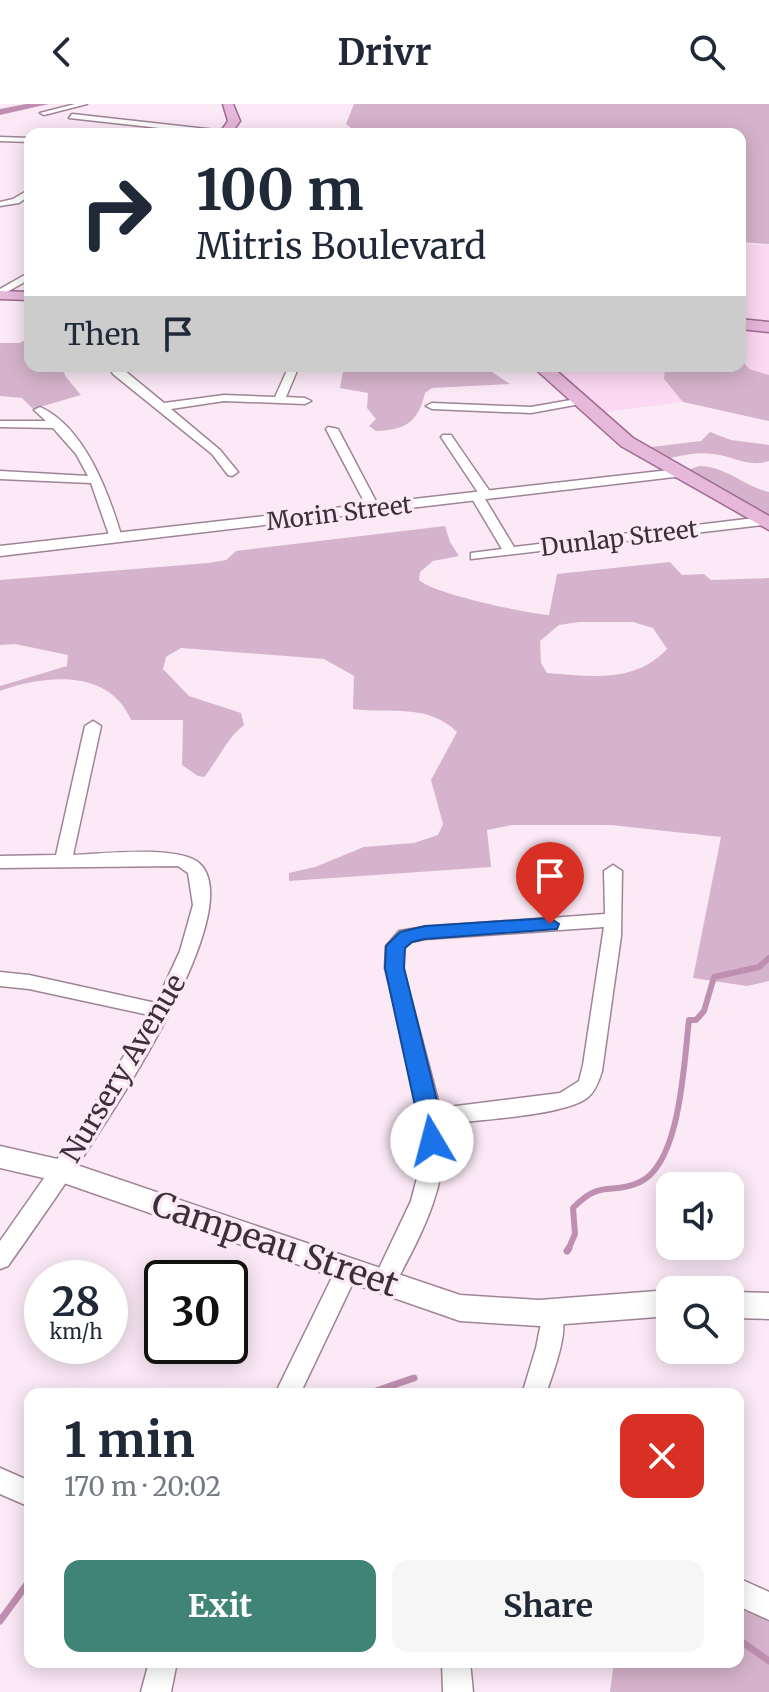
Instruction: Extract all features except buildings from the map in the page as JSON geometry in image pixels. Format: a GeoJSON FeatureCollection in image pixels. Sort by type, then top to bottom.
{"type":"FeatureCollection","features":[{"type":"Feature","properties":{"kind":"main road"},"geometry":{"type":"LineString","coordinates":[[228,104],[234,121],[229,128]]}},
{"type":"Feature","properties":{"kind":"main road"},"geometry":{"type":"LineString","coordinates":[[0,294],[24,296]]}},
{"type":"Feature","properties":{"kind":"main road"},"geometry":{"type":"LineString","coordinates":[[746,325],[769,327]]}},
{"type":"Feature","properties":{"kind":"main road"},"geometry":{"type":"LineString","coordinates":[[547,372],[617,435],[766,522]]}},
{"type":"Feature","properties":{"kind":"street"},"geometry":{"type":"LineString","coordinates":[[44,113],[84,104]]}},
{"type":"Feature","properties":{"kind":"street"},"geometry":{"type":"LineString","coordinates":[[72,116],[174,128]]}},
{"type":"Feature","properties":{"kind":"street"},"geometry":{"type":"LineString","coordinates":[[0,139],[24,140]]}},
{"type":"Feature","properties":{"kind":"street"},"geometry":{"type":"LineString","coordinates":[[1,204],[16,201],[24,195]]}},
{"type":"Feature","properties":{"kind":"street"},"geometry":{"type":"LineString","coordinates":[[0,294],[24,279]]}},
{"type":"Feature","properties":{"kind":"street"},"geometry":{"type":"LineString","coordinates":[[121,372],[216,452],[232,472]]}},
{"type":"Feature","properties":{"kind":"street"},"geometry":{"type":"LineString","coordinates":[[279,400],[291,372]]}},
{"type":"Feature","properties":{"kind":"street"},"geometry":{"type":"LineString","coordinates":[[162,407],[224,398],[305,401]]}},
{"type":"Feature","properties":{"kind":"street"},"geometry":{"type":"LineString","coordinates":[[432,406],[531,410],[582,401]]}},
{"type":"Feature","properties":{"kind":"street"},"geometry":{"type":"LineString","coordinates":[[40,410],[75,442],[97,480],[116,538]]}},
{"type":"Feature","properties":{"kind":"street"},"geometry":{"type":"LineString","coordinates":[[0,424],[58,425]]}},
{"type":"Feature","properties":{"kind":"street"},"geometry":{"type":"LineString","coordinates":[[332,429],[374,509]]}},
{"type":"Feature","properties":{"kind":"street"},"geometry":{"type":"LineString","coordinates":[[447,437],[510,551]]}},
{"type":"Feature","properties":{"kind":"street","name":"Morin Street"},"geometry":{"type":"LineString","coordinates":[[0,551],[678,473]]}},
{"type":"Feature","properties":{"kind":"street"},"geometry":{"type":"LineString","coordinates":[[0,475],[97,480]]}},
{"type":"Feature","properties":{"kind":"street","name":"Dunlap Street"},"geometry":{"type":"LineString","coordinates":[[476,556],[766,522]]}},
{"type":"Feature","properties":{"kind":"street"},"geometry":{"type":"LineString","coordinates":[[0,862],[63,861],[93,726]]}},
{"type":"Feature","properties":{"kind":"street","name":"Nursery Avenue"},"geometry":{"type":"LineString","coordinates":[[0,1259],[62,1171],[161,1011],[188,960],[200,924],[202,887],[197,871],[190,864],[165,859],[63,861]]}},
{"type":"Feature","properties":{"kind":"street"},"geometry":{"type":"LineString","coordinates":[[430,1117],[560,1101],[579,1093],[589,1078],[608,973],[613,871]]}},
{"type":"Feature","properties":{"kind":"street"},"geometry":{"type":"LineString","coordinates":[[385,1281],[430,1178],[434,1154],[430,1117],[394,968],[393,959],[399,941],[425,933],[613,920]]}},
{"type":"Feature","properties":{"kind":"street"},"geometry":{"type":"LineString","coordinates":[[0,979],[29,982],[161,1011]]}},
{"type":"Feature","properties":{"kind":"street","name":"Campeau Street"},"geometry":{"type":"LineString","coordinates":[[0,1157],[62,1171],[460,1308],[513,1316],[552,1315],[627,1304],[656,1303]]}},
{"type":"Feature","properties":{"kind":"street"},"geometry":{"type":"LineString","coordinates":[[290,1388],[348,1268]]}},
{"type":"Feature","properties":{"kind":"street"},"geometry":{"type":"LineString","coordinates":[[744,1305],[769,1306]]}},
{"type":"Feature","properties":{"kind":"street"},"geometry":{"type":"LineString","coordinates":[[536,1388],[548,1348],[552,1315]]}},
{"type":"Feature","properties":{"kind":"street"},"geometry":{"type":"LineString","coordinates":[[0,1481],[24,1491]]}},
{"type":"Feature","properties":{"kind":"street"},"geometry":{"type":"LineString","coordinates":[[744,1595],[769,1606]]}},
{"type":"Feature","properties":{"kind":"street"},"geometry":{"type":"LineString","coordinates":[[156,1692],[162,1668]]}},
{"type":"Feature","properties":{"kind":"street"},"geometry":{"type":"LineString","coordinates":[[456,1668],[458,1692]]}},
{"type":"Feature","properties":{"kind":"shaded area"},"geometry":{"type":"Polygon","coordinates":[[[354,104],[769,104],[769,244],[746,242],[746,128],[351,128],[346,124],[354,104]]]}},
{"type":"Feature","properties":{"kind":"shaded area"},"geometry":{"type":"Polygon","coordinates":[[[746,244],[769,245],[769,375],[746,365],[746,244]]]}},
{"type":"Feature","properties":{"kind":"shaded area"},"geometry":{"type":"Polygon","coordinates":[[[24,341],[24,372],[64,372],[81,395],[33,409],[22,398],[0,396],[0,343],[24,341]]]}},
{"type":"Feature","properties":{"kind":"shaded area"},"geometry":{"type":"Polygon","coordinates":[[[746,365],[769,375],[769,421],[683,402],[664,379],[665,372],[746,372],[746,365]]]}},
{"type":"Feature","properties":{"kind":"shaded area"},"geometry":{"type":"Polygon","coordinates":[[[343,372],[492,372],[510,384],[432,388],[425,393],[419,411],[409,422],[395,429],[376,431],[369,426],[376,419],[367,408],[368,393],[340,388],[343,372]]]}},
{"type":"Feature","properties":{"kind":"shaded area"},"geometry":{"type":"Polygon","coordinates":[[[545,372],[665,372],[664,379],[683,402],[596,413],[545,372]]]}},
{"type":"Feature","properties":{"kind":"shaded area"},"geometry":{"type":"Polygon","coordinates":[[[710,432],[731,440],[769,445],[769,461],[748,462],[707,453],[668,459],[651,447],[701,441],[710,432]]]}},
{"type":"Feature","properties":{"kind":"shaded area"},"geometry":{"type":"Polygon","coordinates":[[[699,466],[717,469],[769,492],[769,525],[680,473],[699,466]]]}},
{"type":"Feature","properties":{"kind":"shaded area"},"geometry":{"type":"Polygon","coordinates":[[[445,526],[459,556],[433,561],[420,572],[419,580],[460,597],[549,615],[557,574],[670,562],[682,575],[704,574],[711,580],[769,578],[769,981],[747,986],[693,978],[721,837],[611,825],[512,825],[487,830],[491,867],[289,881],[289,873],[315,867],[364,847],[414,843],[438,835],[443,824],[431,780],[457,732],[446,723],[421,713],[353,709],[354,676],[324,659],[181,648],[166,657],[163,669],[189,696],[241,713],[244,725],[232,736],[204,777],[182,765],[183,720],[131,720],[121,703],[107,691],[74,680],[36,681],[0,691],[0,686],[67,666],[68,655],[15,644],[0,645],[0,580],[208,563],[226,560],[236,551],[445,526]],[[633,622],[559,625],[540,641],[541,663],[547,673],[596,676],[641,668],[667,649],[653,628],[633,622]]]}},
{"type":"Feature","properties":{"kind":"shaded area"},"geometry":{"type":"Polygon","coordinates":[[[744,1593],[769,1603],[769,1692],[610,1692],[613,1668],[744,1668],[744,1593]]]}},
{"type":"Feature","properties":{"kind":"waterway"},"geometry":{"type":"LineString","coordinates":[[0,112],[44,104]]}},
{"type":"Feature","properties":{"kind":"waterway"},"geometry":{"type":"LineString","coordinates":[[569,1249],[575,1234],[573,1208],[599,1190],[640,1182],[654,1171],[664,1154],[678,1109],[689,1020],[696,1020],[704,1011],[714,977],[759,967],[769,958]]}},
{"type":"Feature","properties":{"kind":"waterway"},"geometry":{"type":"LineString","coordinates":[[385,1388],[414,1378]]}},
{"type":"Feature","properties":{"kind":"waterway"},"geometry":{"type":"LineString","coordinates":[[0,1621],[24,1588]]}},
{"type":"Feature","properties":{"kind":"waterway"},"geometry":{"type":"LineString","coordinates":[[744,1643],[769,1661]]}},
{"type":"Feature","properties":{"kind":"route"},"geometry":{"type":"LineString","coordinates":[[432,1141],[430,1117],[394,968],[395,946],[406,936],[425,933],[550,924]]}}]}
